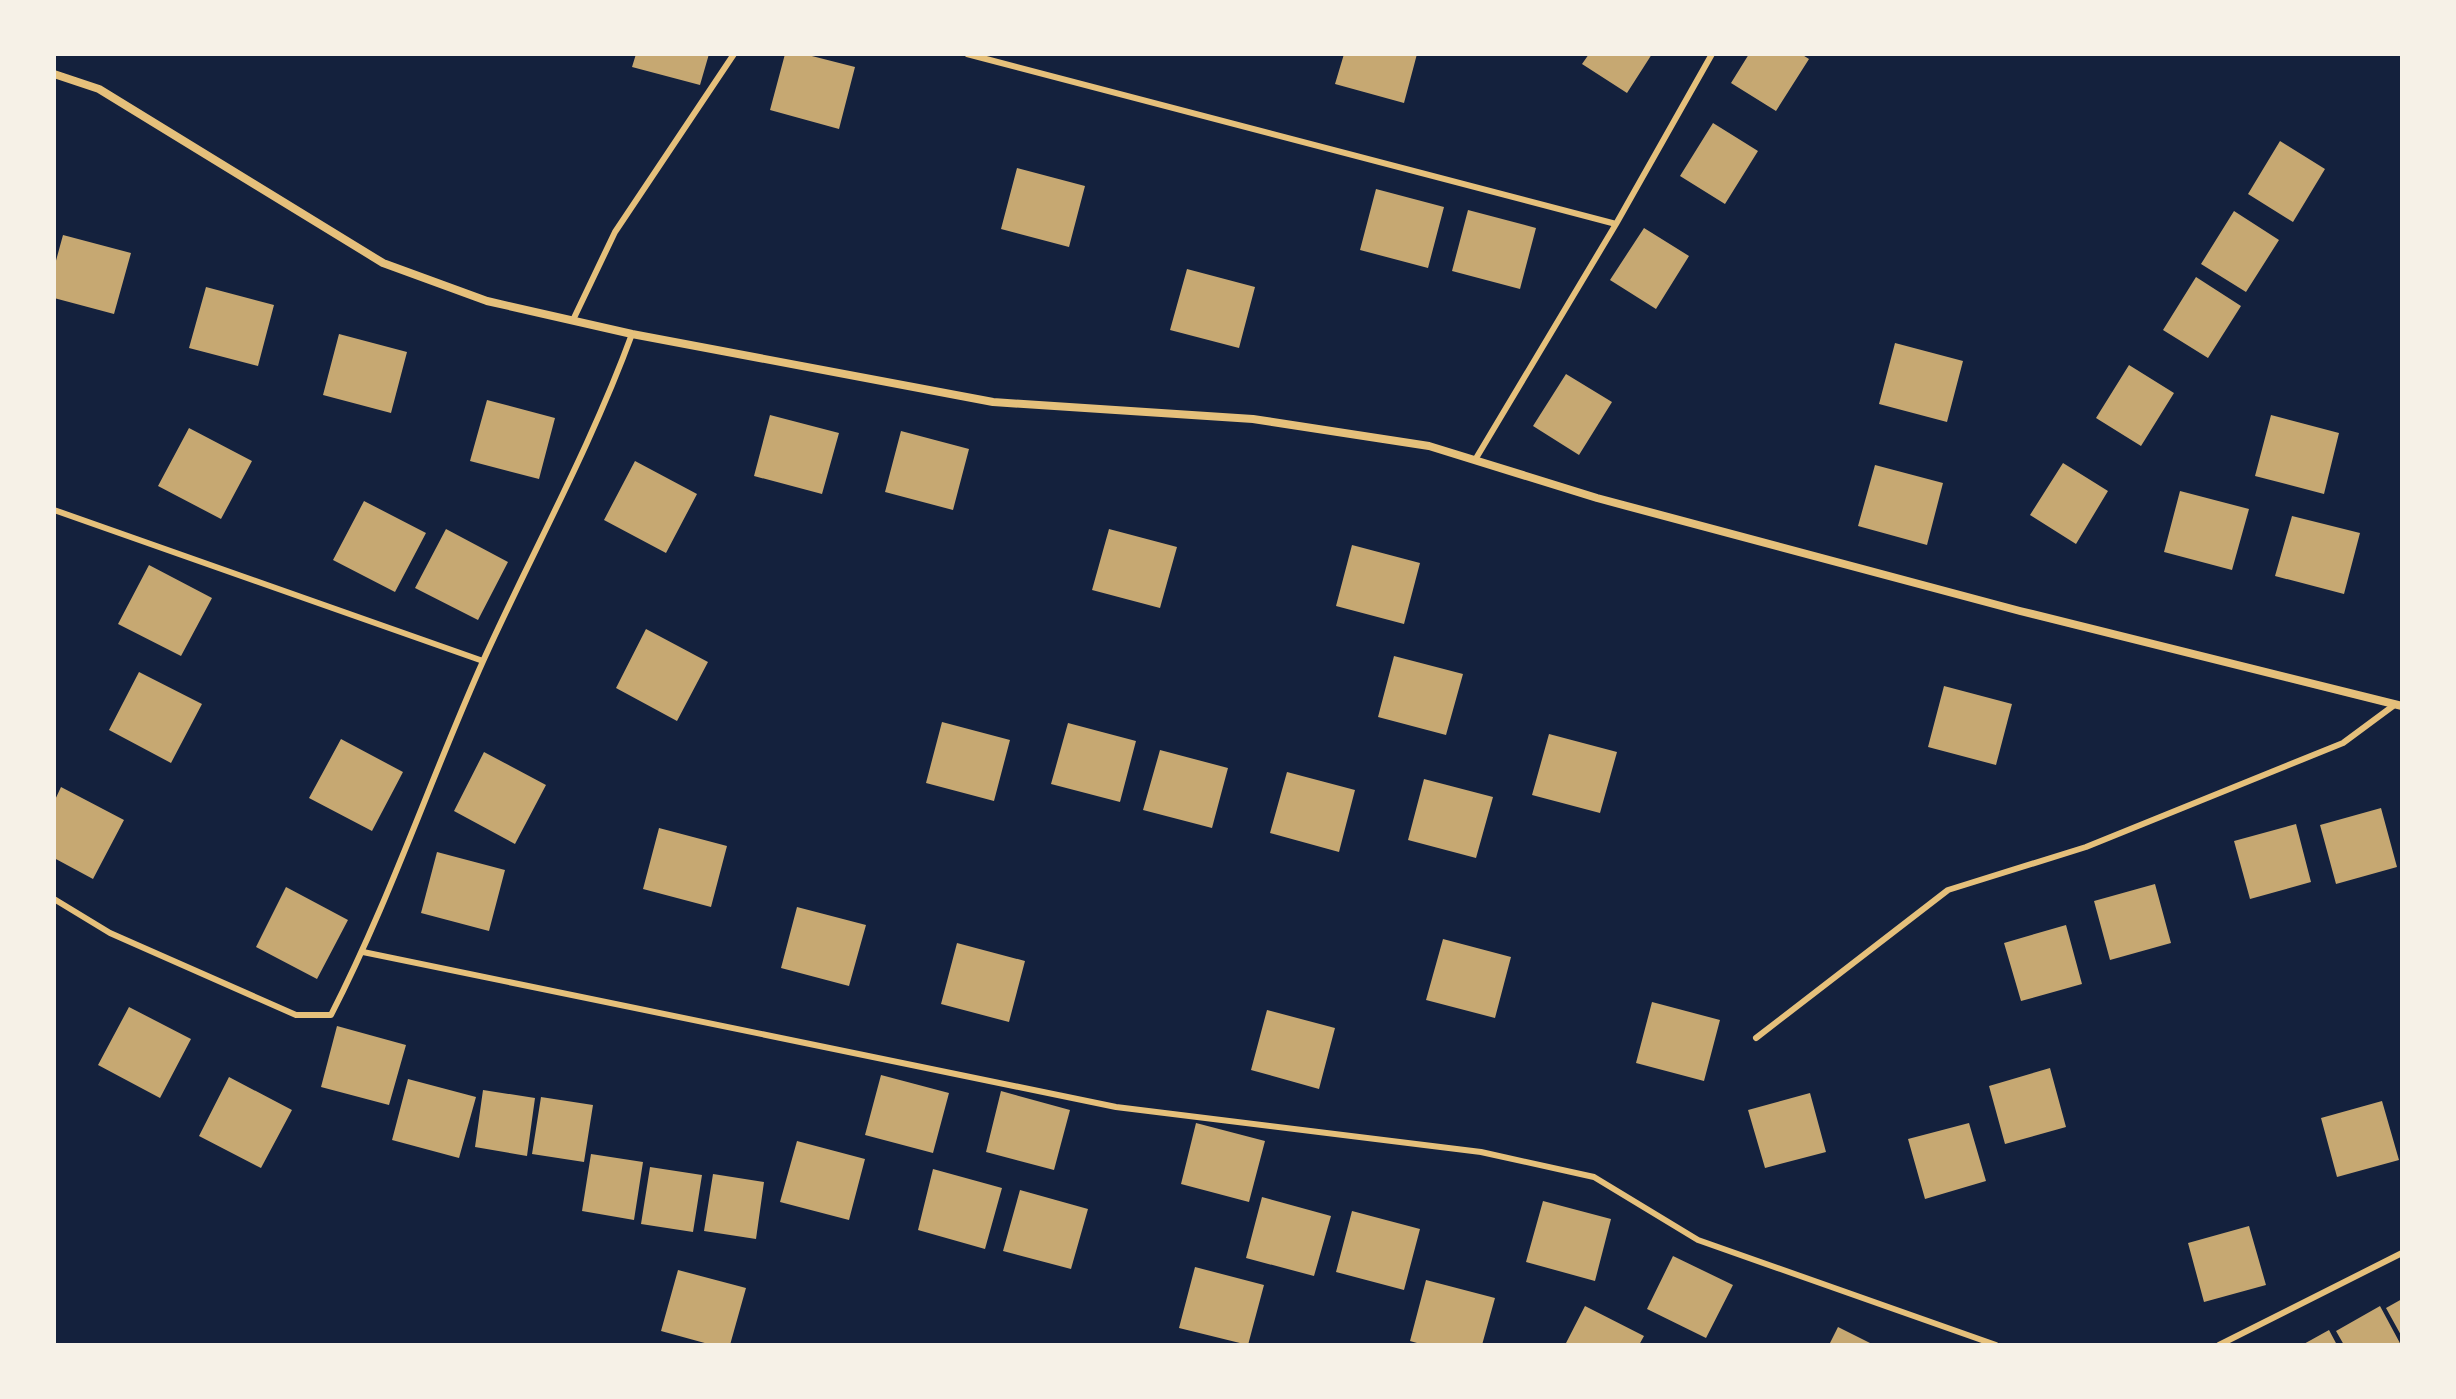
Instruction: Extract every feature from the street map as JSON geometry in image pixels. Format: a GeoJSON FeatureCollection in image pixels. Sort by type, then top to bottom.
{"type":"FeatureCollection","features":[{"type":"Feature","properties":{"kind":"street"},"geometry":{"type":"LineString","coordinates":[[54,74],[99,89],[383,263],[487,301],[632,334],[993,402],[1253,419],[1429,446],[1627,507],[2397,706]]}},
{"type":"Feature","properties":{"kind":"lane"},"geometry":{"type":"LineString","coordinates":[[573,320],[615,232],[734,54]]}},
{"type":"Feature","properties":{"kind":"lane"},"geometry":{"type":"LineString","coordinates":[[967,54],[1616,224]]}},
{"type":"Feature","properties":{"kind":"lane"},"geometry":{"type":"LineString","coordinates":[[1475,460],[1616,224],[1712,54]]}},
{"type":"Feature","properties":{"kind":"lane"},"geometry":{"type":"LineString","coordinates":[[54,899],[110,933],[296,1015],[331,1015],[363,952],[483,661],[614,383],[632,334]]}},
{"type":"Feature","properties":{"kind":"lane"},"geometry":{"type":"LineString","coordinates":[[54,510],[483,661]]}},
{"type":"Feature","properties":{"kind":"lane"},"geometry":{"type":"LineString","coordinates":[[1756,1038],[1948,890],[2086,847],[2343,743],[2397,706]]}},
{"type":"Feature","properties":{"kind":"lane"},"geometry":{"type":"LineString","coordinates":[[363,952],[1116,1107],[1481,1152],[1594,1177],[1698,1240],[1971,1339],[1996,1345]]}},
{"type":"Feature","properties":{"kind":"lane"},"geometry":{"type":"LineString","coordinates":[[2219,1345],[2402,1253]]}},
{"type":"Feature","properties":{"kind":"building"},"geometry":{"type":"Polygon","coordinates":[[[636,54],[709,54],[700,85],[632,67],[636,54]]]}},
{"type":"Feature","properties":{"kind":"building"},"geometry":{"type":"Polygon","coordinates":[[[785,54],[804,54],[855,67],[839,129],[770,110],[785,54]]]}},
{"type":"Feature","properties":{"kind":"building"},"geometry":{"type":"Polygon","coordinates":[[[1344,54],[1417,54],[1404,103],[1335,84],[1344,54]]]}},
{"type":"Feature","properties":{"kind":"building"},"geometry":{"type":"Polygon","coordinates":[[[1589,54],[1652,54],[1627,93],[1582,64],[1589,54]]]}},
{"type":"Feature","properties":{"kind":"building"},"geometry":{"type":"Polygon","coordinates":[[[1749,54],[1801,54],[1809,59],[1776,111],[1731,83],[1749,54]]]}},
{"type":"Feature","properties":{"kind":"building"},"geometry":{"type":"Polygon","coordinates":[[[1713,123],[1758,151],[1725,204],[1680,176],[1713,123]]]}},
{"type":"Feature","properties":{"kind":"building"},"geometry":{"type":"Polygon","coordinates":[[[2280,141],[2325,169],[2293,222],[2248,194],[2280,141]]]}},
{"type":"Feature","properties":{"kind":"building"},"geometry":{"type":"Polygon","coordinates":[[[1017,168],[1085,186],[1069,247],[1001,229],[1017,168]]]}},
{"type":"Feature","properties":{"kind":"building"},"geometry":{"type":"Polygon","coordinates":[[[1376,189],[1444,207],[1428,268],[1360,250],[1376,189]]]}},
{"type":"Feature","properties":{"kind":"building"},"geometry":{"type":"Polygon","coordinates":[[[1468,210],[1536,228],[1520,289],[1452,271],[1468,210]]]}},
{"type":"Feature","properties":{"kind":"building"},"geometry":{"type":"Polygon","coordinates":[[[2234,211],[2279,240],[2246,292],[2201,264],[2234,211]]]}},
{"type":"Feature","properties":{"kind":"building"},"geometry":{"type":"Polygon","coordinates":[[[1644,228],[1689,256],[1656,309],[1610,280],[1644,228]]]}},
{"type":"Feature","properties":{"kind":"building"},"geometry":{"type":"Polygon","coordinates":[[[63,235],[131,253],[114,314],[54,298],[54,268],[63,235]]]}},
{"type":"Feature","properties":{"kind":"building"},"geometry":{"type":"Polygon","coordinates":[[[1187,269],[1255,287],[1239,348],[1170,330],[1187,269]]]}},
{"type":"Feature","properties":{"kind":"building"},"geometry":{"type":"Polygon","coordinates":[[[2196,277],[2241,306],[2208,358],[2163,330],[2196,277]]]}},
{"type":"Feature","properties":{"kind":"building"},"geometry":{"type":"Polygon","coordinates":[[[206,287],[274,305],[258,366],[189,348],[206,287]]]}},
{"type":"Feature","properties":{"kind":"building"},"geometry":{"type":"Polygon","coordinates":[[[339,334],[407,352],[391,413],[323,395],[339,334]]]}},
{"type":"Feature","properties":{"kind":"building"},"geometry":{"type":"Polygon","coordinates":[[[1895,343],[1963,361],[1947,422],[1879,404],[1895,343]]]}},
{"type":"Feature","properties":{"kind":"building"},"geometry":{"type":"Polygon","coordinates":[[[2129,365],[2174,393],[2141,446],[2096,418],[2129,365]]]}},
{"type":"Feature","properties":{"kind":"building"},"geometry":{"type":"Polygon","coordinates":[[[1566,374],[1612,402],[1579,455],[1533,426],[1566,374]]]}},
{"type":"Feature","properties":{"kind":"building"},"geometry":{"type":"Polygon","coordinates":[[[487,400],[555,418],[539,479],[470,461],[487,400]]]}},
{"type":"Feature","properties":{"kind":"building"},"geometry":{"type":"Polygon","coordinates":[[[770,415],[839,433],[822,494],[754,476],[770,415]]]}},
{"type":"Feature","properties":{"kind":"building"},"geometry":{"type":"Polygon","coordinates":[[[2271,415],[2339,433],[2324,494],[2255,476],[2271,415]]]}},
{"type":"Feature","properties":{"kind":"building"},"geometry":{"type":"Polygon","coordinates":[[[189,428],[252,461],[221,519],[158,486],[189,428]]]}},
{"type":"Feature","properties":{"kind":"building"},"geometry":{"type":"Polygon","coordinates":[[[901,431],[969,449],[953,510],[885,492],[901,431]]]}},
{"type":"Feature","properties":{"kind":"building"},"geometry":{"type":"Polygon","coordinates":[[[635,461],[697,494],[666,553],[604,520],[635,461]]]}},
{"type":"Feature","properties":{"kind":"building"},"geometry":{"type":"Polygon","coordinates":[[[2063,463],[2108,491],[2076,544],[2030,515],[2063,463]]]}},
{"type":"Feature","properties":{"kind":"building"},"geometry":{"type":"Polygon","coordinates":[[[1875,465],[1943,483],[1927,545],[1858,526],[1875,465]]]}},
{"type":"Feature","properties":{"kind":"building"},"geometry":{"type":"Polygon","coordinates":[[[2180,491],[2249,509],[2232,570],[2164,552],[2180,491]]]}},
{"type":"Feature","properties":{"kind":"building"},"geometry":{"type":"Polygon","coordinates":[[[364,501],[426,533],[395,592],[333,560],[364,501]]]}},
{"type":"Feature","properties":{"kind":"building"},"geometry":{"type":"Polygon","coordinates":[[[2292,516],[2360,533],[2344,594],[2275,576],[2292,516]]]}},
{"type":"Feature","properties":{"kind":"building"},"geometry":{"type":"Polygon","coordinates":[[[446,529],[508,562],[478,620],[415,588],[446,529]]]}},
{"type":"Feature","properties":{"kind":"building"},"geometry":{"type":"Polygon","coordinates":[[[1109,529],[1177,547],[1160,608],[1092,590],[1109,529]]]}},
{"type":"Feature","properties":{"kind":"building"},"geometry":{"type":"Polygon","coordinates":[[[1352,545],[1420,563],[1404,624],[1336,606],[1352,545]]]}},
{"type":"Feature","properties":{"kind":"building"},"geometry":{"type":"Polygon","coordinates":[[[149,565],[212,598],[181,656],[118,624],[149,565]]]}},
{"type":"Feature","properties":{"kind":"building"},"geometry":{"type":"Polygon","coordinates":[[[646,629],[708,662],[677,721],[616,688],[646,629]]]}},
{"type":"Feature","properties":{"kind":"building"},"geometry":{"type":"Polygon","coordinates":[[[1394,656],[1463,674],[1446,735],[1378,717],[1394,656]]]}},
{"type":"Feature","properties":{"kind":"building"},"geometry":{"type":"Polygon","coordinates":[[[139,672],[202,704],[171,763],[109,730],[139,672]]]}},
{"type":"Feature","properties":{"kind":"building"},"geometry":{"type":"Polygon","coordinates":[[[1944,686],[2012,704],[1996,765],[1928,747],[1944,686]]]}},
{"type":"Feature","properties":{"kind":"building"},"geometry":{"type":"Polygon","coordinates":[[[942,722],[1010,740],[994,801],[926,783],[942,722]]]}},
{"type":"Feature","properties":{"kind":"building"},"geometry":{"type":"Polygon","coordinates":[[[1068,723],[1136,741],[1120,802],[1051,784],[1068,723]]]}},
{"type":"Feature","properties":{"kind":"building"},"geometry":{"type":"Polygon","coordinates":[[[1549,734],[1617,752],[1600,813],[1532,795],[1549,734]]]}},
{"type":"Feature","properties":{"kind":"building"},"geometry":{"type":"Polygon","coordinates":[[[341,739],[403,772],[372,831],[309,798],[341,739]]]}},
{"type":"Feature","properties":{"kind":"building"},"geometry":{"type":"Polygon","coordinates":[[[1160,750],[1228,768],[1212,828],[1143,810],[1160,750]]]}},
{"type":"Feature","properties":{"kind":"building"},"geometry":{"type":"Polygon","coordinates":[[[484,752],[546,785],[515,844],[454,811],[484,752]]]}},
{"type":"Feature","properties":{"kind":"building"},"geometry":{"type":"Polygon","coordinates":[[[1287,772],[1355,790],[1339,852],[1270,833],[1287,772]]]}},
{"type":"Feature","properties":{"kind":"building"},"geometry":{"type":"Polygon","coordinates":[[[1424,779],[1493,797],[1476,858],[1408,840],[1424,779]]]}},
{"type":"Feature","properties":{"kind":"building"},"geometry":{"type":"Polygon","coordinates":[[[61,787],[124,820],[93,879],[54,858],[54,802],[61,787]]]}},
{"type":"Feature","properties":{"kind":"building"},"geometry":{"type":"Polygon","coordinates":[[[2381,808],[2397,867],[2336,884],[2320,825],[2381,808]]]}},
{"type":"Feature","properties":{"kind":"building"},"geometry":{"type":"Polygon","coordinates":[[[2296,824],[2311,882],[2250,899],[2234,841],[2296,824]]]}},
{"type":"Feature","properties":{"kind":"building"},"geometry":{"type":"Polygon","coordinates":[[[659,828],[727,846],[711,907],[643,889],[659,828]]]}},
{"type":"Feature","properties":{"kind":"building"},"geometry":{"type":"Polygon","coordinates":[[[437,852],[505,870],[489,931],[421,913],[437,852]]]}},
{"type":"Feature","properties":{"kind":"building"},"geometry":{"type":"Polygon","coordinates":[[[2155,884],[2171,943],[2110,960],[2094,901],[2155,884]]]}},
{"type":"Feature","properties":{"kind":"building"},"geometry":{"type":"Polygon","coordinates":[[[286,887],[348,920],[317,979],[256,947],[286,887]]]}},
{"type":"Feature","properties":{"kind":"building"},"geometry":{"type":"Polygon","coordinates":[[[797,907],[866,925],[849,986],[781,968],[797,907]]]}},
{"type":"Feature","properties":{"kind":"building"},"geometry":{"type":"Polygon","coordinates":[[[2066,925],[2082,984],[2021,1001],[2004,943],[2066,925]]]}},
{"type":"Feature","properties":{"kind":"building"},"geometry":{"type":"Polygon","coordinates":[[[1443,939],[1511,957],[1495,1018],[1426,1000],[1443,939]]]}},
{"type":"Feature","properties":{"kind":"building"},"geometry":{"type":"Polygon","coordinates":[[[957,943],[1025,961],[1009,1022],[941,1004],[957,943]]]}},
{"type":"Feature","properties":{"kind":"building"},"geometry":{"type":"Polygon","coordinates":[[[1652,1002],[1720,1020],[1704,1081],[1636,1063],[1652,1002]]]}},
{"type":"Feature","properties":{"kind":"building"},"geometry":{"type":"Polygon","coordinates":[[[129,1007],[191,1039],[160,1098],[98,1065],[129,1007]]]}},
{"type":"Feature","properties":{"kind":"building"},"geometry":{"type":"Polygon","coordinates":[[[1267,1010],[1335,1028],[1319,1089],[1251,1070],[1267,1010]]]}},
{"type":"Feature","properties":{"kind":"building"},"geometry":{"type":"Polygon","coordinates":[[[337,1026],[406,1045],[389,1105],[321,1087],[337,1026]]]}},
{"type":"Feature","properties":{"kind":"building"},"geometry":{"type":"Polygon","coordinates":[[[2050,1068],[2066,1127],[2005,1144],[1989,1086],[2050,1068]]]}},
{"type":"Feature","properties":{"kind":"building"},"geometry":{"type":"Polygon","coordinates":[[[881,1075],[949,1093],[933,1153],[865,1135],[881,1075]]]}},
{"type":"Feature","properties":{"kind":"building"},"geometry":{"type":"Polygon","coordinates":[[[229,1077],[292,1110],[261,1168],[199,1136],[229,1077]]]}},
{"type":"Feature","properties":{"kind":"building"},"geometry":{"type":"Polygon","coordinates":[[[408,1079],[476,1097],[459,1158],[392,1140],[408,1079]]]}},
{"type":"Feature","properties":{"kind":"building"},"geometry":{"type":"Polygon","coordinates":[[[483,1090],[535,1098],[527,1156],[475,1147],[483,1090]]]}},
{"type":"Feature","properties":{"kind":"building"},"geometry":{"type":"Polygon","coordinates":[[[1001,1091],[1070,1110],[1054,1170],[986,1152],[1001,1091]]]}},
{"type":"Feature","properties":{"kind":"building"},"geometry":{"type":"Polygon","coordinates":[[[1810,1093],[1826,1152],[1765,1168],[1748,1110],[1810,1093]]]}},
{"type":"Feature","properties":{"kind":"building"},"geometry":{"type":"Polygon","coordinates":[[[541,1097],[593,1105],[584,1162],[532,1154],[541,1097]]]}},
{"type":"Feature","properties":{"kind":"building"},"geometry":{"type":"Polygon","coordinates":[[[2382,1101],[2399,1160],[2337,1177],[2321,1118],[2382,1101]]]}},
{"type":"Feature","properties":{"kind":"building"},"geometry":{"type":"Polygon","coordinates":[[[1196,1123],[1265,1141],[1249,1202],[1181,1184],[1196,1123]]]}},
{"type":"Feature","properties":{"kind":"building"},"geometry":{"type":"Polygon","coordinates":[[[1969,1123],[1986,1181],[1925,1199],[1908,1139],[1969,1123]]]}},
{"type":"Feature","properties":{"kind":"building"},"geometry":{"type":"Polygon","coordinates":[[[797,1141],[865,1159],[849,1220],[780,1202],[797,1141]]]}},
{"type":"Feature","properties":{"kind":"building"},"geometry":{"type":"Polygon","coordinates":[[[591,1154],[643,1162],[634,1220],[582,1211],[591,1154]]]}},
{"type":"Feature","properties":{"kind":"building"},"geometry":{"type":"Polygon","coordinates":[[[650,1167],[702,1175],[693,1232],[641,1224],[650,1167]]]}},
{"type":"Feature","properties":{"kind":"building"},"geometry":{"type":"Polygon","coordinates":[[[933,1169],[1002,1188],[985,1249],[918,1230],[933,1169]]]}},
{"type":"Feature","properties":{"kind":"building"},"geometry":{"type":"Polygon","coordinates":[[[713,1174],[764,1182],[756,1239],[704,1231],[713,1174]]]}},
{"type":"Feature","properties":{"kind":"building"},"geometry":{"type":"Polygon","coordinates":[[[1020,1190],[1088,1209],[1071,1269],[1003,1251],[1020,1190]]]}},
{"type":"Feature","properties":{"kind":"building"},"geometry":{"type":"Polygon","coordinates":[[[1262,1197],[1331,1216],[1314,1276],[1246,1258],[1262,1197]]]}},
{"type":"Feature","properties":{"kind":"building"},"geometry":{"type":"Polygon","coordinates":[[[1543,1201],[1611,1219],[1595,1281],[1526,1262],[1543,1201]]]}},
{"type":"Feature","properties":{"kind":"building"},"geometry":{"type":"Polygon","coordinates":[[[1352,1211],[1420,1229],[1404,1290],[1336,1272],[1352,1211]]]}},
{"type":"Feature","properties":{"kind":"building"},"geometry":{"type":"Polygon","coordinates":[[[2249,1226],[2266,1285],[2204,1302],[2188,1243],[2249,1226]]]}},
{"type":"Feature","properties":{"kind":"building"},"geometry":{"type":"Polygon","coordinates":[[[1673,1256],[1733,1285],[1706,1338],[1647,1309],[1673,1256]]]}},
{"type":"Feature","properties":{"kind":"building"},"geometry":{"type":"Polygon","coordinates":[[[1195,1267],[1264,1285],[1248,1345],[1179,1328],[1195,1267]]]}},
{"type":"Feature","properties":{"kind":"building"},"geometry":{"type":"Polygon","coordinates":[[[678,1270],[746,1288],[730,1345],[712,1345],[661,1331],[678,1270]]]}},
{"type":"Feature","properties":{"kind":"building"},"geometry":{"type":"Polygon","coordinates":[[[1426,1280],[1495,1298],[1482,1345],[1424,1345],[1410,1341],[1426,1280]]]}},
{"type":"Feature","properties":{"kind":"building"},"geometry":{"type":"Polygon","coordinates":[[[2402,1299],[2402,1337],[2386,1308],[2402,1299]]]}},
{"type":"Feature","properties":{"kind":"building"},"geometry":{"type":"Polygon","coordinates":[[[1585,1306],[1644,1336],[1639,1345],[1565,1345],[1585,1306]]]}},
{"type":"Feature","properties":{"kind":"building"},"geometry":{"type":"Polygon","coordinates":[[[2380,1306],[2401,1345],[2344,1345],[2336,1331],[2380,1306]]]}},
{"type":"Feature","properties":{"kind":"building"},"geometry":{"type":"Polygon","coordinates":[[[1838,1327],[1874,1345],[1829,1345],[1838,1327]]]}},
{"type":"Feature","properties":{"kind":"building"},"geometry":{"type":"Polygon","coordinates":[[[2329,1330],[2337,1345],[2302,1345],[2329,1330]]]}}]}
